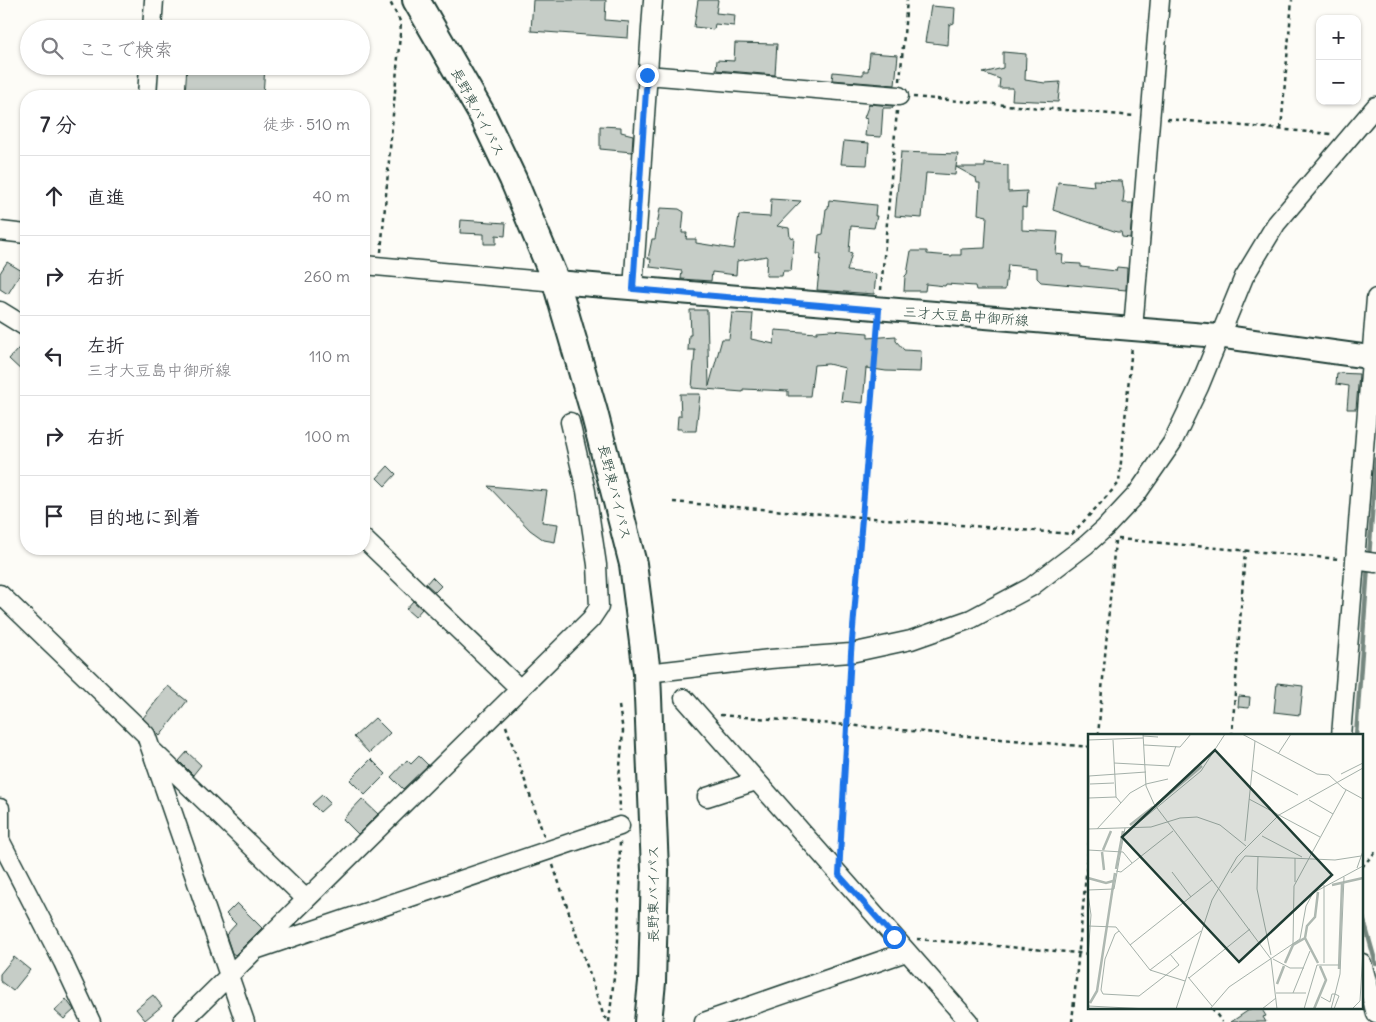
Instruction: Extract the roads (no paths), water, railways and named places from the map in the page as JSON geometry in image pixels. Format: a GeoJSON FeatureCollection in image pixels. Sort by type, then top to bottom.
{"type":"FeatureCollection","features":[{"type":"Feature","properties":{"kind":"highway","name":"長野東バイパス"},"geometry":{"type":"LineString","coordinates":[[416,0],[483,116],[513,179],[556,282],[594,412],[633,564],[647,673],[655,870],[652,982],[648,1022]]}},
{"type":"Feature","properties":{"kind":"main road","name":"三才大豆島中御所線"},"geometry":{"type":"LineString","coordinates":[[556,282],[879,310],[1218,336],[1373,358]]}},
{"type":"Feature","properties":{"kind":"street"},"geometry":{"type":"LineString","coordinates":[[153,20],[154,0]]}},
{"type":"Feature","properties":{"kind":"street"},"geometry":{"type":"LineString","coordinates":[[633,289],[653,0]]}},
{"type":"Feature","properties":{"kind":"street"},"geometry":{"type":"LineString","coordinates":[[1133,329],[1160,0]]}},
{"type":"Feature","properties":{"kind":"street"},"geometry":{"type":"LineString","coordinates":[[147,90],[148,75]]}},
{"type":"Feature","properties":{"kind":"street"},"geometry":{"type":"LineString","coordinates":[[647,75],[899,96]]}},
{"type":"Feature","properties":{"kind":"street"},"geometry":{"type":"LineString","coordinates":[[647,673],[770,659],[851,653],[912,640],[972,619],[1031,587],[1086,546],[1136,495],[1172,443],[1199,387],[1218,336],[1244,277],[1276,224],[1376,107]]}},
{"type":"Feature","properties":{"kind":"street"},"geometry":{"type":"LineString","coordinates":[[0,231],[20,233]]}},
{"type":"Feature","properties":{"kind":"street"},"geometry":{"type":"LineString","coordinates":[[372,265],[556,282]]}},
{"type":"Feature","properties":{"kind":"street"},"geometry":{"type":"LineString","coordinates":[[1341,734],[1373,358],[1376,298]]}},
{"type":"Feature","properties":{"kind":"street"},"geometry":{"type":"LineString","coordinates":[[0,311],[20,323]]}},
{"type":"Feature","properties":{"kind":"street"},"geometry":{"type":"LineString","coordinates":[[182,1022],[591,619],[599,607],[597,565],[586,491],[570,422]]}},
{"type":"Feature","properties":{"kind":"street"},"geometry":{"type":"LineString","coordinates":[[370,545],[520,689]]}},
{"type":"Feature","properties":{"kind":"street"},"geometry":{"type":"LineString","coordinates":[[1355,560],[1376,563]]}},
{"type":"Feature","properties":{"kind":"street"},"geometry":{"type":"LineString","coordinates":[[0,594],[146,736],[245,1022]]}},
{"type":"Feature","properties":{"kind":"street"},"geometry":{"type":"LineString","coordinates":[[684,698],[968,1022]]}},
{"type":"Feature","properties":{"kind":"street"},"geometry":{"type":"LineString","coordinates":[[150,748],[306,899]]}},
{"type":"Feature","properties":{"kind":"street"},"geometry":{"type":"LineString","coordinates":[[707,797],[756,781]]}},
{"type":"Feature","properties":{"kind":"street"},"geometry":{"type":"LineString","coordinates":[[0,808],[0,842],[64,962],[91,1022]]}},
{"type":"Feature","properties":{"kind":"street"},"geometry":{"type":"LineString","coordinates":[[252,951],[620,826]]}},
{"type":"Feature","properties":{"kind":"street"},"geometry":{"type":"LineString","coordinates":[[704,1022],[906,952]]}},
{"type":"Feature","properties":{"kind":"street"},"geometry":{"type":"LineString","coordinates":[[1364,970],[1376,1014]]}},
{"type":"Feature","properties":{"kind":"waterway"},"geometry":{"type":"LineString","coordinates":[[1369,557],[1376,459]]}},
{"type":"Feature","properties":{"kind":"waterway"},"geometry":{"type":"LineString","coordinates":[[1356,734],[1368,565]]}},
{"type":"Feature","properties":{"kind":"waterway"},"geometry":{"type":"LineString","coordinates":[[1364,921],[1376,964]]}}]}
